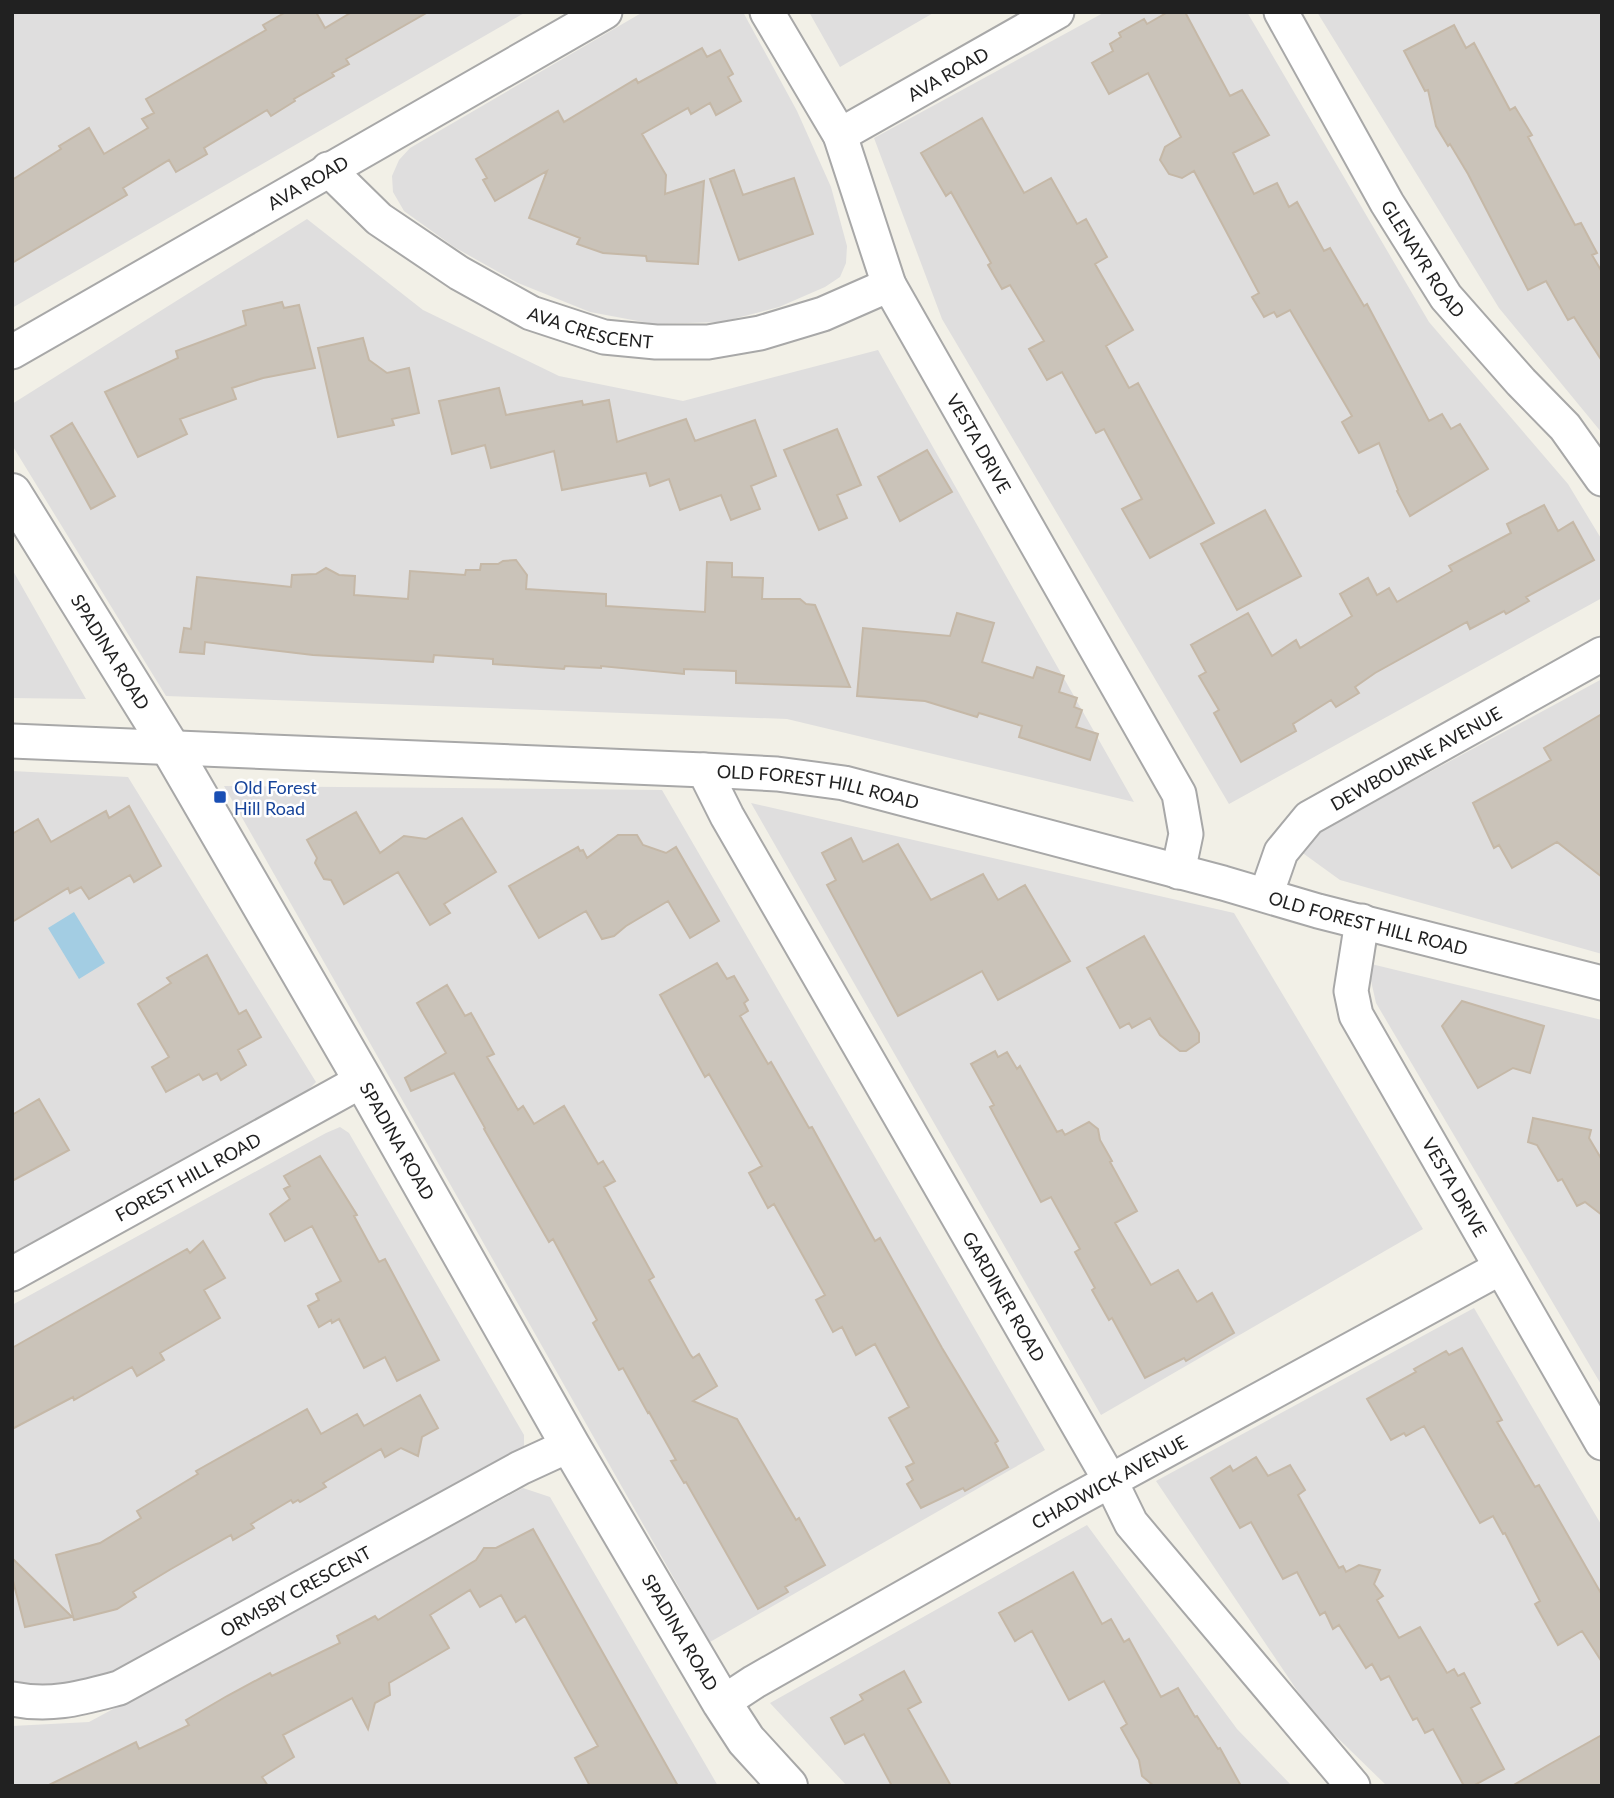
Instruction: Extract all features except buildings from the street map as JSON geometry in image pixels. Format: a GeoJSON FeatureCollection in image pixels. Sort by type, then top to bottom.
{"type":"FeatureCollection","features":[{"type":"Feature","properties":{"kind":"street","name":"AVA ROAD"},"geometry":{"type":"LineString","coordinates":[[12,352],[605,12]]}},
{"type":"Feature","properties":{"kind":"street","name":"VESTA DRIVE"},"geometry":{"type":"LineString","coordinates":[[767,12],[839,135],[889,285],[1179,794],[1186,834],[1178,872]]}},
{"type":"Feature","properties":{"kind":"street","name":"AVA ROAD"},"geometry":{"type":"LineString","coordinates":[[839,135],[1057,12]]}},
{"type":"Feature","properties":{"kind":"street","name":"GLENAYR ROAD"},"geometry":{"type":"LineString","coordinates":[[1280,12],[1387,203],[1446,297],[1565,427],[1602,479]]}},
{"type":"Feature","properties":{"kind":"street","name":"AVA CRESCENT"},"geometry":{"type":"LineString","coordinates":[[328,169],[379,219],[460,273],[531,313],[604,337],[656,342],[708,342],[760,333],[823,314],[889,285]]}},
{"type":"Feature","properties":{"kind":"street","name":"SPADINA ROAD"},"geometry":{"type":"LineString","coordinates":[[12,493],[172,749],[570,1445],[722,1703],[746,1740],[788,1786]]}},
{"type":"Feature","properties":{"kind":"street","name":"DEWBOURNE AVENUE"},"geometry":{"type":"LineString","coordinates":[[1266,895],[1281,852],[1309,818],[1602,654]]}},
{"type":"Feature","properties":{"kind":"street","name":"OLD FOREST HILL ROAD"},"geometry":{"type":"LineString","coordinates":[[12,741],[704,770],[777,774],[844,783],[1602,983]]}},
{"type":"Feature","properties":{"kind":"street","name":"GARDINER ROAD"},"geometry":{"type":"LineString","coordinates":[[704,770],[727,816],[1111,1482],[1131,1523],[1353,1786]]}},
{"type":"Feature","properties":{"kind":"street","name":"VESTA DRIVE"},"geometry":{"type":"LineString","coordinates":[[1363,921],[1351,991],[1356,1015],[1602,1443]]}},
{"type":"Feature","properties":{"kind":"street","name":"FOREST HILL ROAD"},"geometry":{"type":"LineString","coordinates":[[12,1274],[363,1080]]}},
{"type":"Feature","properties":{"kind":"street","name":"CHADWICK AVENUE"},"geometry":{"type":"LineString","coordinates":[[722,1703],[754,1682],[1111,1482],[1500,1268]]}},
{"type":"Feature","properties":{"kind":"street","name":"ORMSBY CRESCENT"},"geometry":{"type":"LineString","coordinates":[[12,1699],[35,1704],[46,1703],[77,1699],[119,1688],[520,1468],[570,1445]]}},
{"type":"Feature","properties":{"kind":"shaded area"},"geometry":{"type":"Polygon","coordinates":[[[12,12],[526,12],[12,308],[12,12]]]}},
{"type":"Feature","properties":{"kind":"shaded area"},"geometry":{"type":"Polygon","coordinates":[[[643,12],[743,12],[797,111],[831,187],[847,246],[846,263],[840,277],[825,287],[779,307],[721,322],[654,324],[590,312],[518,283],[454,247],[404,211],[393,192],[392,176],[399,160],[410,148],[643,12]]]}},
{"type":"Feature","properties":{"kind":"shaded area"},"geometry":{"type":"Polygon","coordinates":[[[809,12],[935,12],[840,67],[809,12]]]}},
{"type":"Feature","properties":{"kind":"shaded area"},"geometry":{"type":"Polygon","coordinates":[[[1105,12],[1247,12],[1429,322],[1568,484],[1602,540],[1602,598],[1229,804],[942,319],[874,138],[1105,12]]]}},
{"type":"Feature","properties":{"kind":"shaded area"},"geometry":{"type":"Polygon","coordinates":[[[1317,12],[1602,12],[1602,433],[1499,308],[1317,12]]]}},
{"type":"Feature","properties":{"kind":"shaded area"},"geometry":{"type":"Polygon","coordinates":[[[307,219],[423,310],[559,376],[683,401],[878,350],[1134,802],[787,719],[166,696],[12,445],[12,404],[307,219]]]}},
{"type":"Feature","properties":{"kind":"shaded area"},"geometry":{"type":"Polygon","coordinates":[[[12,569],[86,699],[12,698],[12,569]]]}},
{"type":"Feature","properties":{"kind":"shaded area"},"geometry":{"type":"Polygon","coordinates":[[[1602,679],[1602,954],[1340,880],[1293,846],[1602,679]]]}},
{"type":"Feature","properties":{"kind":"shaded area"},"geometry":{"type":"Polygon","coordinates":[[[12,771],[128,777],[316,1082],[305,1093],[12,1254],[12,771]]]}},
{"type":"Feature","properties":{"kind":"shaded area"},"geometry":{"type":"Polygon","coordinates":[[[224,786],[662,790],[1045,1450],[710,1642],[224,786]]]}},
{"type":"Feature","properties":{"kind":"shaded area"},"geometry":{"type":"Polygon","coordinates":[[[751,803],[1234,913],[1423,1229],[1101,1415],[751,803]]]}},
{"type":"Feature","properties":{"kind":"shaded area"},"geometry":{"type":"Polygon","coordinates":[[[1367,963],[1602,1020],[1602,1386],[1376,1003],[1367,963]]]}},
{"type":"Feature","properties":{"kind":"shaded area"},"geometry":{"type":"Polygon","coordinates":[[[340,1127],[349,1133],[524,1435],[524,1446],[512,1456],[129,1665],[90,1680],[43,1686],[12,1682],[12,1305],[340,1127]]]}},
{"type":"Feature","properties":{"kind":"shaded area"},"geometry":{"type":"Polygon","coordinates":[[[1474,1308],[1602,1526],[1602,1786],[1387,1786],[1313,1714],[1156,1481],[1474,1308]]]}},
{"type":"Feature","properties":{"kind":"shaded area"},"geometry":{"type":"Polygon","coordinates":[[[523,1488],[550,1497],[718,1786],[12,1786],[12,1726],[89,1722],[523,1488]]]}},
{"type":"Feature","properties":{"kind":"shaded area"},"geometry":{"type":"Polygon","coordinates":[[[1087,1525],[1237,1729],[1292,1786],[847,1786],[770,1703],[1087,1525]]]}},
{"type":"Feature","properties":{"kind":"water"},"geometry":{"type":"Polygon","coordinates":[[[74,912],[105,963],[79,979],[48,928],[74,912]]]}},
{"type":"Feature","properties":{"kind":"place","name":"Old Forest Hill Road"},"geometry":{"type":"Point","coordinates":[220,797]}}]}
